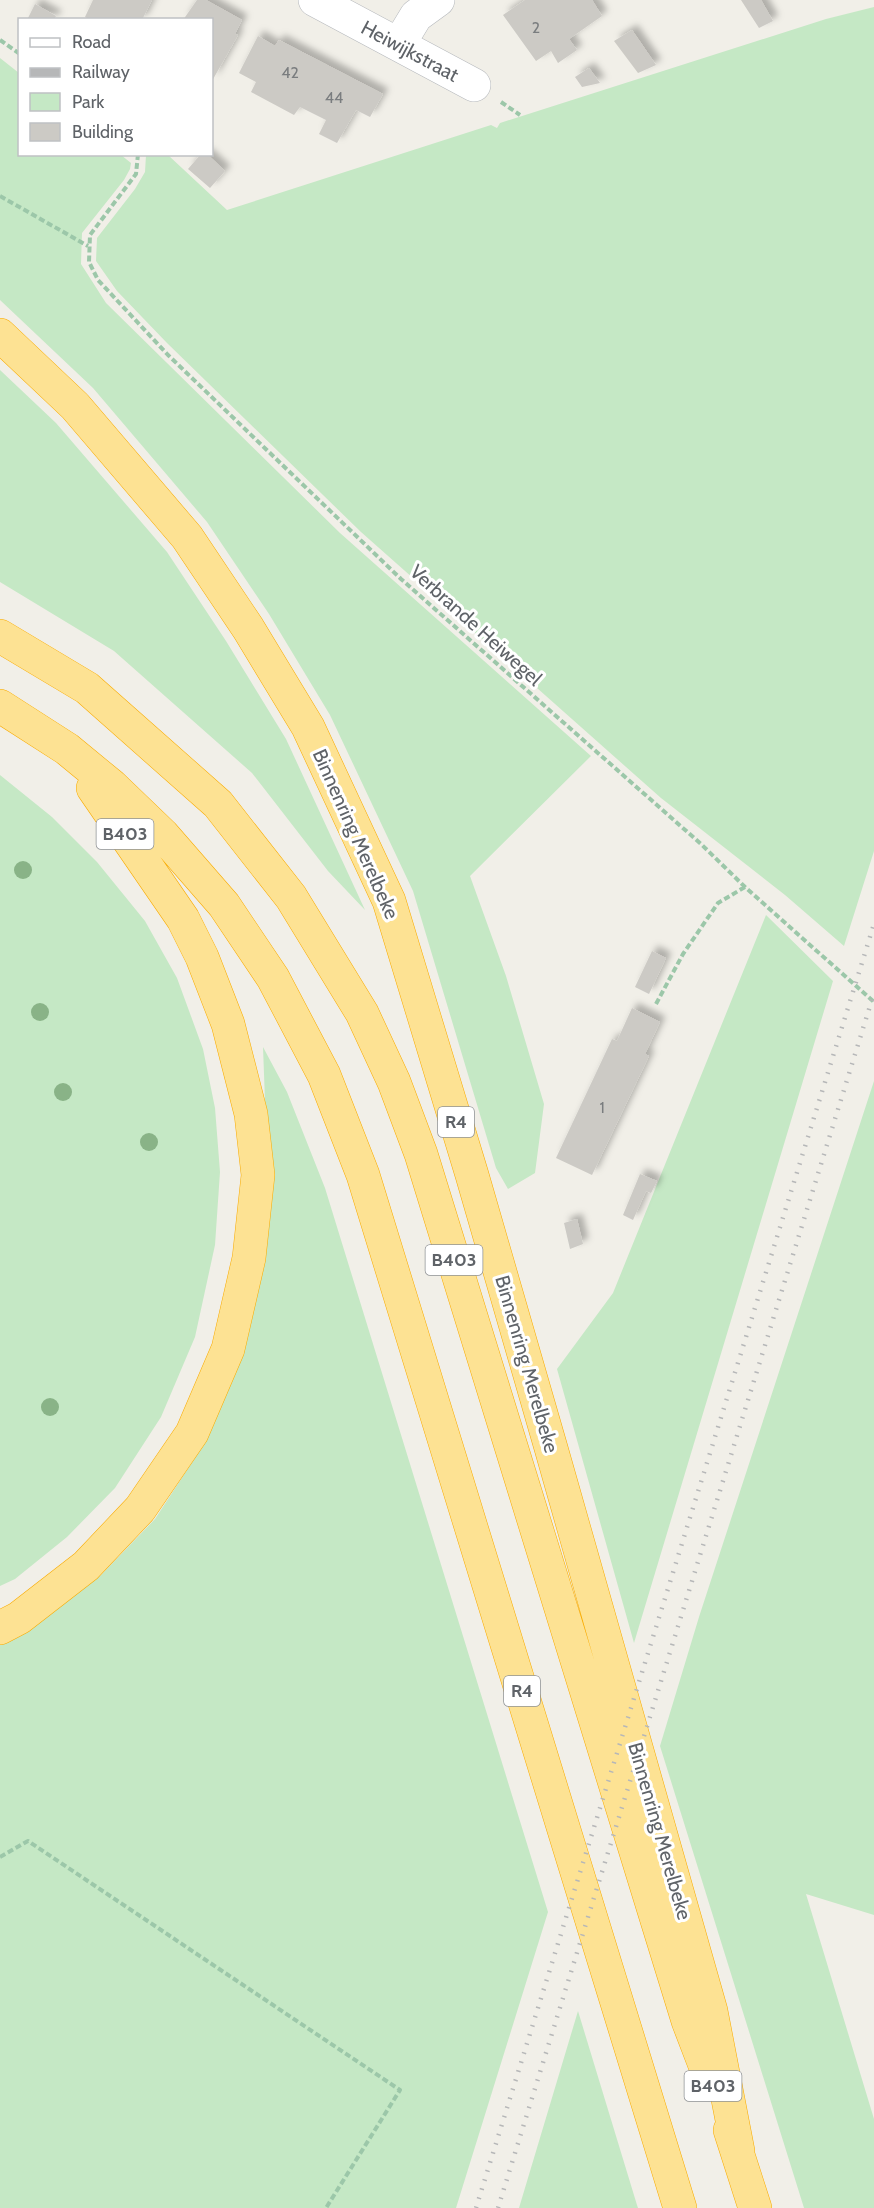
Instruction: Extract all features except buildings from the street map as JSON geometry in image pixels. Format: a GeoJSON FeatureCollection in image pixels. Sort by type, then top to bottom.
{"type":"FeatureCollection","features":[{"type":"Feature","properties":{"kind":"highway","name":"Binnenring Merelbeke"},"geometry":{"type":"LineString","coordinates":[[0,335],[75,406],[187,537],[248,628],[308,727],[389,901],[518,1334],[711,2011],[738,2151]]}},
{"type":"Feature","properties":{"kind":"highway","name":"B403"},"geometry":{"type":"LineString","coordinates":[[0,636],[87,688],[218,804],[291,897],[362,1012],[394,1082],[421,1154],[688,2020],[738,2151]]}},
{"type":"Feature","properties":{"kind":"highway","name":"R4"},"geometry":{"type":"LineString","coordinates":[[0,706],[67,749],[112,786],[154,827],[224,905],[273,978],[324,1075],[363,1175],[681,2208]]}},
{"type":"Feature","properties":{"kind":"highway","name":"B403"},"geometry":{"type":"LineString","coordinates":[[0,1628],[19,1618],[86,1566],[140,1509],[192,1433],[228,1349],[249,1258],[258,1175],[251,1114],[235,1049],[228,1024],[202,957],[183,919],[67,749]]}},
{"type":"Feature","properties":{"kind":"highway","name":"R4"},"geometry":{"type":"LineString","coordinates":[[738,2151],[755,2208]]}},
{"type":"Feature","properties":{"kind":"street","name":"Heiwijkstraat"},"geometry":{"type":"LineString","coordinates":[[315,0],[474,86]]}},
{"type":"Feature","properties":{"kind":"street"},"geometry":{"type":"LineString","coordinates":[[399,44],[416,16],[438,0]]}},
{"type":"Feature","properties":{"kind":"path"},"geometry":{"type":"LineString","coordinates":[[0,40],[18,53]]}},
{"type":"Feature","properties":{"kind":"path"},"geometry":{"type":"LineString","coordinates":[[0,196],[88,247],[90,235],[136,174],[138,156]]}},
{"type":"Feature","properties":{"kind":"path","name":"Verbrande Heiwegel"},"geometry":{"type":"LineString","coordinates":[[88,247],[89,262],[98,280],[168,355],[401,579],[701,844],[745,887],[874,1002]]}},
{"type":"Feature","properties":{"kind":"path"},"geometry":{"type":"LineString","coordinates":[[656,1004],[683,954],[718,903],[745,887]]}},
{"type":"Feature","properties":{"kind":"path"},"geometry":{"type":"LineString","coordinates":[[0,1857],[28,1841],[400,2090],[326,2208]]}},
{"type":"Feature","properties":{"kind":"green space"},"geometry":{"type":"Polygon","coordinates":[[[874,7],[874,851],[844,946],[785,895],[661,798],[361,532],[167,343],[117,291],[96,261],[97,238],[135,189],[145,172],[146,156],[169,156],[227,210],[491,125],[497,128],[500,123],[826,19],[874,7]]]}},
{"type":"Feature","properties":{"kind":"green space"},"geometry":{"type":"Polygon","coordinates":[[[0,58],[18,72],[18,156],[122,156],[131,163],[124,180],[82,233],[81,264],[106,303],[340,533],[591,756],[470,876],[506,976],[544,1104],[535,1173],[508,1189],[496,1168],[413,891],[330,715],[269,614],[207,522],[93,388],[0,300],[0,58]]]}},
{"type":"Feature","properties":{"kind":"green space"},"geometry":{"type":"Polygon","coordinates":[[[0,370],[56,423],[167,552],[226,641],[286,739],[365,910],[328,871],[252,773],[114,651],[0,582],[0,370]]]}},
{"type":"Feature","properties":{"kind":"green space"},"geometry":{"type":"Polygon","coordinates":[[[0,775],[52,817],[97,862],[145,921],[177,978],[203,1049],[215,1108],[220,1172],[215,1245],[195,1337],[161,1417],[115,1488],[67,1537],[15,1579],[0,1586],[0,775]]]}},
{"type":"Feature","properties":{"kind":"green space"},"geometry":{"type":"Polygon","coordinates":[[[766,915],[833,981],[634,1643],[557,1369],[613,1293],[766,915]]]}},
{"type":"Feature","properties":{"kind":"green space"},"geometry":{"type":"Polygon","coordinates":[[[263,1047],[287,1092],[325,1188],[548,1912],[456,2208],[0,2208],[0,1643],[42,1621],[101,1575],[155,1519],[206,1441],[271,1172],[263,1047]]]}},
{"type":"Feature","properties":{"kind":"green space"},"geometry":{"type":"Polygon","coordinates":[[[874,1081],[874,1915],[806,1894],[874,2119],[874,2208],[804,2208],[660,1746],[699,1617],[874,1081]]]}},
{"type":"Feature","properties":{"kind":"green space"},"geometry":{"type":"Polygon","coordinates":[[[578,2011],[637,2205],[638,2208],[519,2208],[578,2011]]]}},
{"type":"Feature","properties":{"kind":"railway"},"geometry":{"type":"LineString","coordinates":[[476,2208],[874,924]]}},
{"type":"Feature","properties":{"kind":"railway"},"geometry":{"type":"LineString","coordinates":[[498,2208],[874,993]]}}]}
